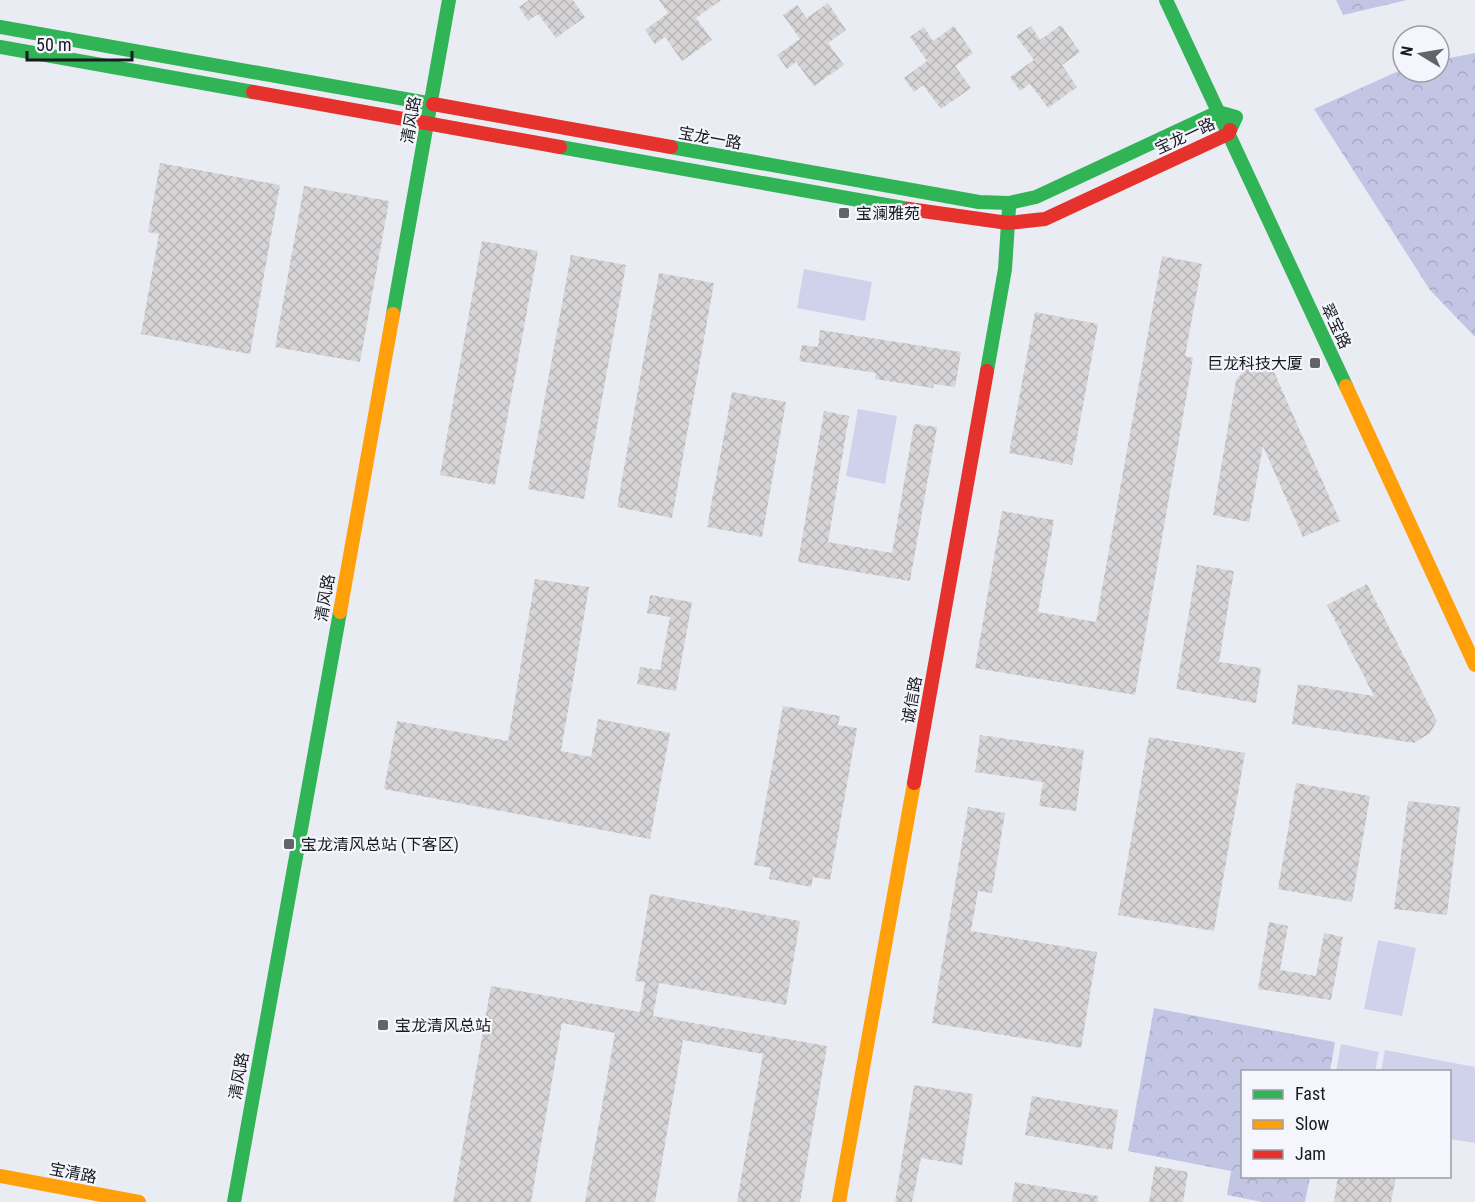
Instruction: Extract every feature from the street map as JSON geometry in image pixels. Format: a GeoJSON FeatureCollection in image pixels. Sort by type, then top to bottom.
{"type":"FeatureCollection","features":[{"type":"Feature","properties":{"kind":"street","name":"清风路"},"geometry":{"type":"LineString","coordinates":[[234,1202],[449,0]]}},
{"type":"Feature","properties":{"kind":"street","name":"清风路"},"geometry":{"type":"LineString","coordinates":[[441,130],[464,0]]}},
{"type":"Feature","properties":{"kind":"street","name":"翠宝路"},"geometry":{"type":"LineString","coordinates":[[1166,0],[1475,665]]}},
{"type":"Feature","properties":{"kind":"street","name":"翠宝路"},"geometry":{"type":"LineString","coordinates":[[1182,0],[1341,340]]}},
{"type":"Feature","properties":{"kind":"street","name":"宝龙一路"},"geometry":{"type":"LineString","coordinates":[[0,27],[950,197],[1009,203],[1036,197],[1218,112],[1236,117],[1228,134],[1045,219],[1008,223],[959,218],[441,130],[427,122],[0,47]]}},
{"type":"Feature","properties":{"kind":"street"},"geometry":{"type":"LineString","coordinates":[[416,269],[434,165]]}},
{"type":"Feature","properties":{"kind":"street","name":"诚信路"},"geometry":{"type":"LineString","coordinates":[[839,1202],[1005,269],[1009,203]]}},
{"type":"Feature","properties":{"kind":"street","name":"清风路"},"geometry":{"type":"LineString","coordinates":[[345,663],[403,339]]}},
{"type":"Feature","properties":{"kind":"street","name":"宝清路"},"geometry":{"type":"LineString","coordinates":[[0,1176],[139,1202]]}},
{"type":"Feature","properties":{"kind":"shaded area"},"geometry":{"type":"Polygon","coordinates":[[[804,269],[872,282],[865,321],[797,308],[804,269]]]}},
{"type":"Feature","properties":{"kind":"shaded area"},"geometry":{"type":"Polygon","coordinates":[[[858,409],[897,416],[885,484],[846,476],[858,409]]]}},
{"type":"Feature","properties":{"kind":"shaded area"},"geometry":{"type":"Polygon","coordinates":[[[1378,940],[1416,948],[1402,1016],[1364,1009],[1378,940]]]}},
{"type":"Feature","properties":{"kind":"shaded area"},"geometry":{"type":"Polygon","coordinates":[[[1341,1044],[1379,1052],[1375,1070],[1336,1070],[1341,1044]]]}},
{"type":"Feature","properties":{"kind":"shaded area"},"geometry":{"type":"Polygon","coordinates":[[[1385,1050],[1475,1067],[1475,1143],[1451,1139],[1451,1070],[1381,1070],[1385,1050]]]}},
{"type":"Feature","properties":{"kind":"green space"},"geometry":{"type":"Polygon","coordinates":[[[1336,0],[1407,0],[1343,15],[1336,0]]]}},
{"type":"Feature","properties":{"kind":"green space"},"geometry":{"type":"Polygon","coordinates":[[[1475,53],[1475,337],[1430,290],[1314,109],[1391,74],[1391,84],[1451,84],[1451,58],[1475,53]]]}},
{"type":"Feature","properties":{"kind":"green space"},"geometry":{"type":"Polygon","coordinates":[[[1154,1008],[1335,1042],[1330,1070],[1241,1070],[1241,1178],[1310,1178],[1305,1202],[1262,1202],[1227,1195],[1231,1171],[1128,1151],[1154,1008]]]}},
{"type":"Feature","properties":{"kind":"building"},"geometry":{"type":"Polygon","coordinates":[[[529,0],[573,0],[585,17],[556,38],[538,14],[528,21],[519,7],[529,0]]]}},
{"type":"Feature","properties":{"kind":"building"},"geometry":{"type":"Polygon","coordinates":[[[659,0],[721,0],[696,18],[712,40],[682,61],[665,37],[655,44],[645,30],[668,13],[659,0]]]}},
{"type":"Feature","properties":{"kind":"building"},"geometry":{"type":"Polygon","coordinates":[[[828,3],[846,30],[828,43],[844,65],[814,86],[796,62],[787,69],[777,55],[800,39],[783,15],[797,5],[807,18],[828,3]]]}},
{"type":"Feature","properties":{"kind":"building"},"geometry":{"type":"Polygon","coordinates":[[[1061,25],[1080,52],[1062,65],[1077,87],[1048,108],[1030,84],[1020,91],[1010,77],[1034,60],[1016,36],[1031,26],[1040,40],[1061,25]]]}},
{"type":"Feature","properties":{"kind":"building"},"geometry":{"type":"Polygon","coordinates":[[[954,26],[973,53],[955,66],[971,88],[941,109],[923,85],[914,92],[904,78],[927,61],[910,37],[924,27],[933,41],[954,26]]]}},
{"type":"Feature","properties":{"kind":"building"},"geometry":{"type":"Polygon","coordinates":[[[160,163],[280,185],[250,354],[141,334],[159,234],[148,232],[160,163]]]}},
{"type":"Feature","properties":{"kind":"building"},"geometry":{"type":"Polygon","coordinates":[[[304,186],[389,201],[360,362],[275,347],[304,186]]]}},
{"type":"Feature","properties":{"kind":"building"},"geometry":{"type":"Polygon","coordinates":[[[482,241],[538,251],[495,485],[440,475],[482,241]]]}},
{"type":"Feature","properties":{"kind":"building"},"geometry":{"type":"Polygon","coordinates":[[[571,255],[626,265],[584,499],[528,489],[571,255]]]}},
{"type":"Feature","properties":{"kind":"building"},"geometry":{"type":"Polygon","coordinates":[[[1162,256],[1202,264],[1185,356],[1193,358],[1135,695],[975,668],[1002,511],[1054,520],[1038,612],[1096,622],[1162,256]]]}},
{"type":"Feature","properties":{"kind":"building"},"geometry":{"type":"Polygon","coordinates":[[[659,273],[714,283],[672,518],[617,507],[659,273]]]}},
{"type":"Feature","properties":{"kind":"building"},"geometry":{"type":"Polygon","coordinates":[[[1035,312],[1098,324],[1072,465],[1009,453],[1035,312]]]}},
{"type":"Feature","properties":{"kind":"building"},"geometry":{"type":"Polygon","coordinates":[[[820,330],[961,352],[955,387],[934,384],[933,388],[875,379],[876,373],[799,361],[802,345],[818,347],[820,330]]]}},
{"type":"Feature","properties":{"kind":"building"},"geometry":{"type":"Polygon","coordinates":[[[1263,366],[1274,372],[1340,521],[1303,537],[1263,446],[1249,522],[1213,515],[1236,380],[1247,368],[1263,366]]]}},
{"type":"Feature","properties":{"kind":"building"},"geometry":{"type":"Polygon","coordinates":[[[732,392],[786,402],[762,537],[707,527],[732,392]]]}},
{"type":"Feature","properties":{"kind":"building"},"geometry":{"type":"Polygon","coordinates":[[[824,411],[849,416],[828,542],[892,553],[914,424],[937,427],[910,581],[798,562],[824,411]]]}},
{"type":"Feature","properties":{"kind":"building"},"geometry":{"type":"Polygon","coordinates":[[[1197,565],[1234,571],[1219,662],[1261,668],[1256,703],[1176,689],[1197,565]]]}},
{"type":"Feature","properties":{"kind":"building"},"geometry":{"type":"Polygon","coordinates":[[[535,579],[589,587],[561,751],[591,757],[598,719],[670,733],[650,839],[384,789],[397,721],[508,741],[535,579]]]}},
{"type":"Feature","properties":{"kind":"building"},"geometry":{"type":"Polygon","coordinates":[[[1367,584],[1437,721],[1430,733],[1414,743],[1292,724],[1298,684],[1374,696],[1327,605],[1367,584]]]}},
{"type":"Feature","properties":{"kind":"building"},"geometry":{"type":"Polygon","coordinates":[[[650,595],[692,602],[676,691],[637,684],[640,667],[660,670],[670,617],[647,613],[650,595]]]}},
{"type":"Feature","properties":{"kind":"building"},"geometry":{"type":"Polygon","coordinates":[[[783,706],[840,716],[838,725],[857,728],[830,880],[813,877],[811,887],[769,879],[771,868],[754,865],[783,706]]]}},
{"type":"Feature","properties":{"kind":"building"},"geometry":{"type":"Polygon","coordinates":[[[980,735],[1084,750],[1076,811],[1039,806],[1043,782],[975,772],[980,735]]]}},
{"type":"Feature","properties":{"kind":"building"},"geometry":{"type":"Polygon","coordinates":[[[1149,737],[1245,753],[1214,931],[1118,915],[1149,737]]]}},
{"type":"Feature","properties":{"kind":"building"},"geometry":{"type":"Polygon","coordinates":[[[1296,783],[1370,796],[1352,902],[1278,889],[1296,783]]]}},
{"type":"Feature","properties":{"kind":"building"},"geometry":{"type":"Polygon","coordinates":[[[1408,801],[1460,807],[1447,915],[1394,909],[1408,801]]]}},
{"type":"Feature","properties":{"kind":"building"},"geometry":{"type":"Polygon","coordinates":[[[968,807],[1005,813],[992,893],[978,891],[971,931],[1097,952],[1081,1048],[932,1023],[968,807]]]}},
{"type":"Feature","properties":{"kind":"building"},"geometry":{"type":"Polygon","coordinates":[[[650,894],[800,921],[786,1005],[659,983],[653,1016],[827,1046],[800,1202],[737,1202],[763,1054],[683,1040],[655,1202],[585,1202],[615,1033],[562,1023],[531,1202],[453,1202],[491,986],[640,1012],[645,982],[635,981],[650,894]]]}},
{"type":"Feature","properties":{"kind":"building"},"geometry":{"type":"Polygon","coordinates":[[[1269,922],[1288,926],[1280,970],[1316,976],[1324,933],[1343,937],[1331,1000],[1258,989],[1269,922]]]}},
{"type":"Feature","properties":{"kind":"building"},"geometry":{"type":"Polygon","coordinates":[[[914,1085],[973,1094],[962,1165],[921,1158],[912,1202],[895,1202],[914,1085]]]}},
{"type":"Feature","properties":{"kind":"building"},"geometry":{"type":"Polygon","coordinates":[[[1032,1096],[1118,1110],[1112,1150],[1025,1135],[1032,1096]]]}},
{"type":"Feature","properties":{"kind":"building"},"geometry":{"type":"Polygon","coordinates":[[[1155,1166],[1188,1172],[1183,1202],[1149,1202],[1155,1166]]]}},
{"type":"Feature","properties":{"kind":"building"},"geometry":{"type":"Polygon","coordinates":[[[1338,1178],[1396,1178],[1391,1202],[1334,1202],[1338,1178]]]}},
{"type":"Feature","properties":{"kind":"building"},"geometry":{"type":"Polygon","coordinates":[[[1015,1182],[1098,1196],[1098,1202],[1012,1202],[1015,1182]]]}},
{"type":"Feature","properties":{"kind":"traffic: fast"},"geometry":{"type":"LineString","coordinates":[[393,314],[449,0]]}},
{"type":"Feature","properties":{"kind":"traffic: fast"},"geometry":{"type":"LineString","coordinates":[[1166,0],[1346,386]]}},
{"type":"Feature","properties":{"kind":"traffic: fast"},"geometry":{"type":"LineString","coordinates":[[0,27],[433,104]]}},
{"type":"Feature","properties":{"kind":"traffic: fast"},"geometry":{"type":"LineString","coordinates":[[0,47],[253,92]]}},
{"type":"Feature","properties":{"kind":"traffic: fast"},"geometry":{"type":"LineString","coordinates":[[671,147],[979,202],[1009,203],[1036,197],[1218,112],[1236,117],[1230,130]]}},
{"type":"Feature","properties":{"kind":"traffic: fast"},"geometry":{"type":"LineString","coordinates":[[560,147],[909,209]]}},
{"type":"Feature","properties":{"kind":"traffic: fast"},"geometry":{"type":"LineString","coordinates":[[987,371],[1005,269],[1009,208]]}},
{"type":"Feature","properties":{"kind":"traffic: fast"},"geometry":{"type":"LineString","coordinates":[[234,1202],[340,612]]}},
{"type":"Feature","properties":{"kind":"traffic: slow"},"geometry":{"type":"LineString","coordinates":[[340,612],[393,314]]}},
{"type":"Feature","properties":{"kind":"traffic: slow"},"geometry":{"type":"LineString","coordinates":[[1346,386],[1475,665]]}},
{"type":"Feature","properties":{"kind":"traffic: slow"},"geometry":{"type":"LineString","coordinates":[[839,1202],[914,783]]}},
{"type":"Feature","properties":{"kind":"traffic: slow"},"geometry":{"type":"LineString","coordinates":[[0,1176],[139,1202]]}},
{"type":"Feature","properties":{"kind":"traffic: jam"},"geometry":{"type":"LineString","coordinates":[[253,92],[560,147]]}},
{"type":"Feature","properties":{"kind":"traffic: jam"},"geometry":{"type":"LineString","coordinates":[[433,104],[671,147]]}},
{"type":"Feature","properties":{"kind":"traffic: jam"},"geometry":{"type":"LineString","coordinates":[[909,209],[1008,223],[1045,219],[1228,134],[1230,130]]}},
{"type":"Feature","properties":{"kind":"traffic: jam"},"geometry":{"type":"LineString","coordinates":[[914,783],[987,371]]}},
{"type":"Feature","properties":{"kind":"place","name":"宝澜雅苑"},"geometry":{"type":"Point","coordinates":[844,213]}},
{"type":"Feature","properties":{"kind":"place","name":"巨龙科技大厦"},"geometry":{"type":"Point","coordinates":[1315,363]}},
{"type":"Feature","properties":{"kind":"place","name":"宝龙清风总站 (下客区)"},"geometry":{"type":"Point","coordinates":[289,844]}},
{"type":"Feature","properties":{"kind":"place","name":"宝龙清风总站"},"geometry":{"type":"Point","coordinates":[383,1025]}}]}
